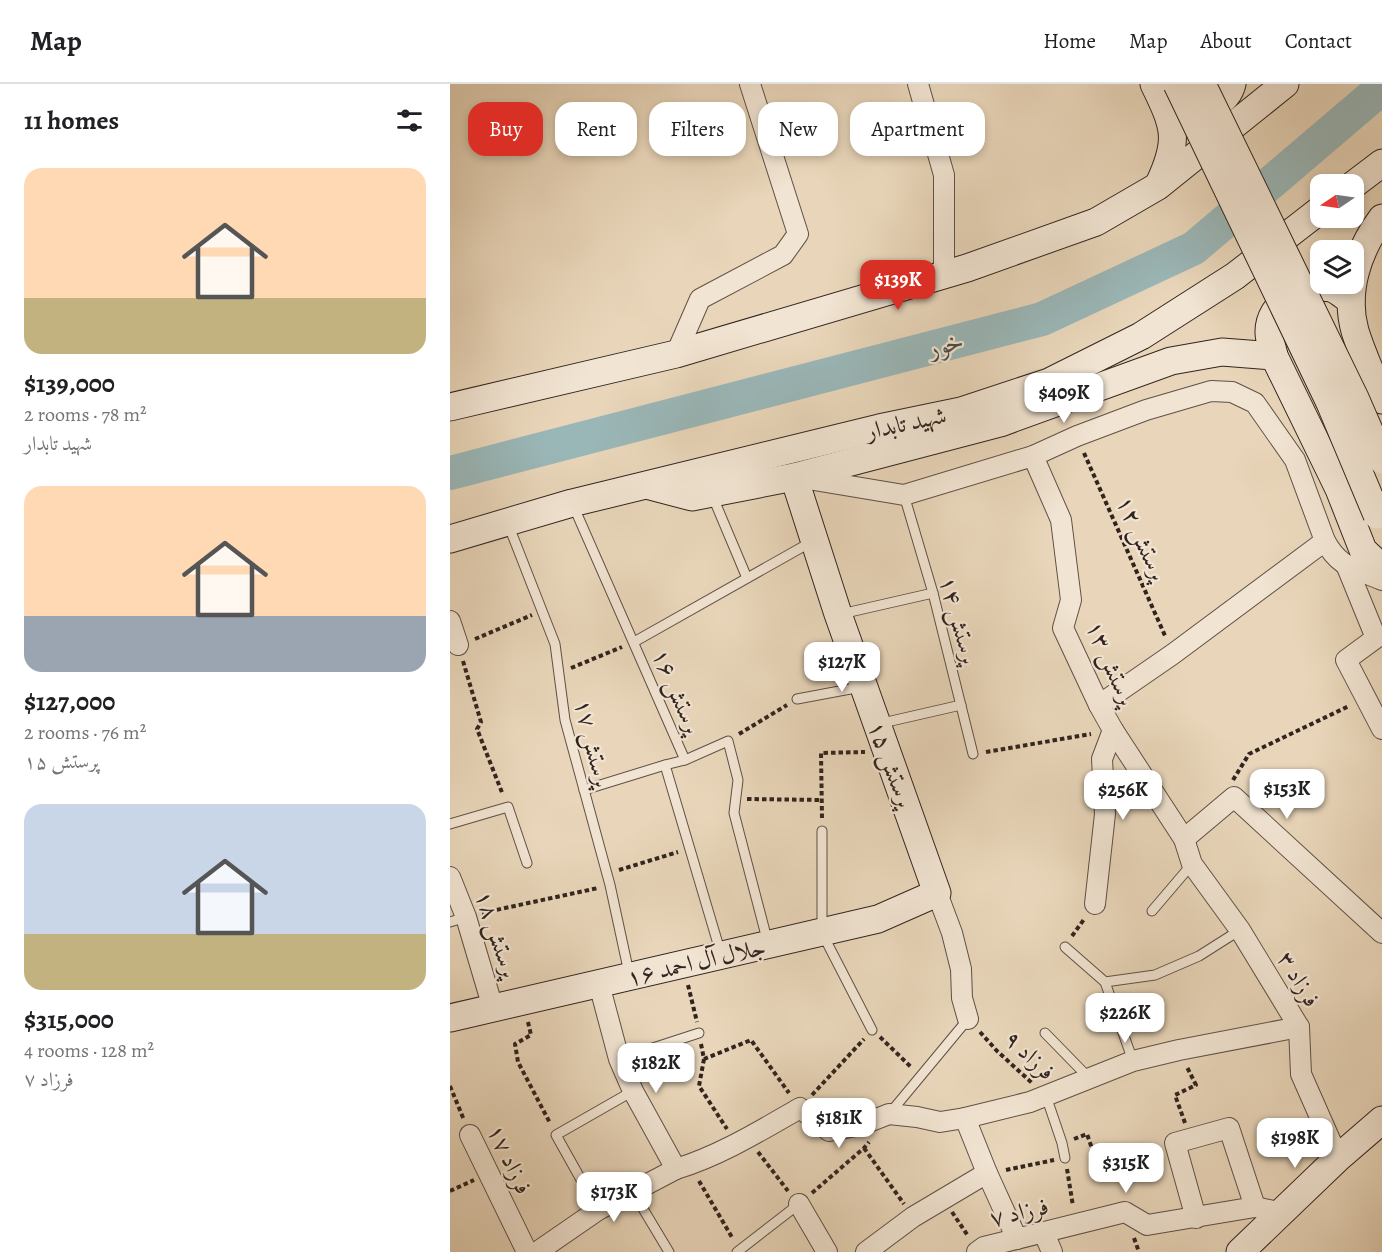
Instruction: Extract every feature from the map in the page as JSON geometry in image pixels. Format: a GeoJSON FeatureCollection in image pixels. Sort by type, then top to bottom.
{"type":"FeatureCollection","features":[{"type":"Feature","properties":{"kind":"street"},"geometry":{"type":"LineString","coordinates":[[676,354],[700,299],[783,255],[798,234],[750,84]]}},
{"type":"Feature","properties":{"kind":"street"},"geometry":{"type":"LineString","coordinates":[[918,84],[944,175],[944,274]]}},
{"type":"Feature","properties":{"kind":"street"},"geometry":{"type":"LineString","coordinates":[[1202,84],[1382,460]]}},
{"type":"Feature","properties":{"kind":"street"},"geometry":{"type":"LineString","coordinates":[[1162,85],[1173,104],[1183,109],[1205,110],[1220,101],[1231,89],[1232,84]]}},
{"type":"Feature","properties":{"kind":"street"},"geometry":{"type":"LineString","coordinates":[[450,407],[676,354],[967,268],[1096,222],[1158,186],[1285,84]]}},
{"type":"Feature","properties":{"kind":"street"},"geometry":{"type":"LineString","coordinates":[[1158,186],[1171,160],[1173,134],[1162,85]]}},
{"type":"Feature","properties":{"kind":"street"},"geometry":{"type":"LineString","coordinates":[[1162,85],[1330,403],[1380,522]]}},
{"type":"Feature","properties":{"kind":"street"},"geometry":{"type":"LineString","coordinates":[[1364,177],[1382,163]]}},
{"type":"Feature","properties":{"kind":"street","name":"شهید تابدار"},"geometry":{"type":"LineString","coordinates":[[450,539],[572,503],[879,428],[962,411],[1049,382],[1141,336],[1234,276],[1310,218]]}},
{"type":"Feature","properties":{"kind":"street"},"geometry":{"type":"LineString","coordinates":[[1382,218],[1357,261],[1351,301],[1355,330],[1382,400]]}},
{"type":"Feature","properties":{"kind":"street"},"geometry":{"type":"LineString","coordinates":[[1351,301],[1333,288],[1316,287],[1291,296],[1274,311],[1269,333],[1274,356],[1339,489],[1363,550],[1382,568]]}},
{"type":"Feature","properties":{"kind":"street"},"geometry":{"type":"LineString","coordinates":[[645,485],[692,497],[794,477],[1000,423],[1171,361],[1221,352],[1274,356]]}},
{"type":"Feature","properties":{"kind":"street"},"geometry":{"type":"LineString","coordinates":[[794,477],[904,495],[1033,456],[1077,436],[1146,410],[1211,391],[1232,392],[1255,403],[1295,460],[1330,552],[1347,567],[1382,580]]}},
{"type":"Feature","properties":{"kind":"street","name":"پرستش ۱۳"},"geometry":{"type":"LineString","coordinates":[[1033,456],[1061,520],[1071,600],[1063,628],[1113,730],[1184,839]]}},
{"type":"Feature","properties":{"kind":"street","name":"پرستش ۱۵"},"geometry":{"type":"LineString","coordinates":[[794,477],[876,724],[952,933],[961,969],[962,998],[968,1019]]}},
{"type":"Feature","properties":{"kind":"street"},"geometry":{"type":"LineString","coordinates":[[1099,705],[1173,654],[1325,541]]}},
{"type":"Feature","properties":{"kind":"street"},"geometry":{"type":"LineString","coordinates":[[1347,567],[1376,638],[1346,660],[1382,729]]}},
{"type":"Feature","properties":{"kind":"street"},"geometry":{"type":"LineString","coordinates":[[450,621],[458,645]]}},
{"type":"Feature","properties":{"kind":"street"},"geometry":{"type":"LineString","coordinates":[[1095,904],[1105,814],[1102,759],[1113,730]]}},
{"type":"Feature","properties":{"kind":"street"},"geometry":{"type":"LineString","coordinates":[[1184,839],[1234,797],[1382,933]]}},
{"type":"Feature","properties":{"kind":"street","name":"فرزاد ۳"},"geometry":{"type":"LineString","coordinates":[[1184,839],[1192,864],[1240,930],[1299,1028],[1301,1074],[1338,1158]]}},
{"type":"Feature","properties":{"kind":"street","name":"پرستش ۱۸"},"geometry":{"type":"LineString","coordinates":[[450,877],[458,919],[493,1008]]}},
{"type":"Feature","properties":{"kind":"street","name":"جلال آل احمد ۱۶"},"geometry":{"type":"LineString","coordinates":[[450,1018],[878,919],[937,893]]}},
{"type":"Feature","properties":{"kind":"street"},"geometry":{"type":"LineString","coordinates":[[599,984],[619,1059],[633,1091],[682,1167]]}},
{"type":"Feature","properties":{"kind":"street"},"geometry":{"type":"LineString","coordinates":[[537,1251],[598,1210],[741,1140],[800,1108],[829,1131],[861,1125],[889,1114],[940,1122],[965,1118],[1030,1102],[1133,1061],[1179,1050],[1299,1028]]}},
{"type":"Feature","properties":{"kind":"street"},"geometry":{"type":"LineString","coordinates":[[965,1118],[1017,1239]]}},
{"type":"Feature","properties":{"kind":"street"},"geometry":{"type":"LineString","coordinates":[[1240,1252],[1338,1158],[1382,1120]]}},
{"type":"Feature","properties":{"kind":"street"},"geometry":{"type":"LineString","coordinates":[[1196,1218],[1183,1141],[1229,1128],[1255,1207]]}},
{"type":"Feature","properties":{"kind":"street","name":"فرزاد ۱۷"},"geometry":{"type":"LineString","coordinates":[[470,1134],[488,1174],[537,1251]]}},
{"type":"Feature","properties":{"kind":"street"},"geometry":{"type":"LineString","coordinates":[[866,1252],[913,1217],[987,1173]]}},
{"type":"Feature","properties":{"kind":"street"},"geometry":{"type":"LineString","coordinates":[[799,1204],[827,1252]]}},
{"type":"Feature","properties":{"kind":"street","name":"فرزاد ۷"},"geometry":{"type":"LineString","coordinates":[[978,1252],[984,1247],[1125,1212],[1147,1225],[1255,1207],[1283,1213]]}},
{"type":"Feature","properties":{"kind":"street"},"geometry":{"type":"LineString","coordinates":[[1044,1233],[1052,1252]]}},
{"type":"Feature","properties":{"kind":"lane"},"geometry":{"type":"LineString","coordinates":[[711,493],[747,578]]}},
{"type":"Feature","properties":{"kind":"lane","name":"پرستش ۱۴"},"geometry":{"type":"LineString","coordinates":[[904,495],[933,593],[973,754]]}},
{"type":"Feature","properties":{"kind":"lane","name":"پرستش ۱۶"},"geometry":{"type":"LineString","coordinates":[[572,503],[686,760],[665,765],[722,956]]}},
{"type":"Feature","properties":{"kind":"lane","name":"پرستش ۱۷"},"geometry":{"type":"LineString","coordinates":[[507,522],[544,610],[555,644],[565,720],[607,873],[630,976]]}},
{"type":"Feature","properties":{"kind":"lane"},"geometry":{"type":"LineString","coordinates":[[634,642],[814,540]]}},
{"type":"Feature","properties":{"kind":"lane"},"geometry":{"type":"LineString","coordinates":[[838,614],[933,593]]}},
{"type":"Feature","properties":{"kind":"lane"},"geometry":{"type":"LineString","coordinates":[[797,699],[863,686]]}},
{"type":"Feature","properties":{"kind":"lane"},"geometry":{"type":"LineString","coordinates":[[876,724],[961,705]]}},
{"type":"Feature","properties":{"kind":"lane"},"geometry":{"type":"LineString","coordinates":[[686,760],[728,741],[738,780],[734,813],[769,946]]}},
{"type":"Feature","properties":{"kind":"lane"},"geometry":{"type":"LineString","coordinates":[[584,790],[665,765]]}},
{"type":"Feature","properties":{"kind":"lane"},"geometry":{"type":"LineString","coordinates":[[450,824],[508,807],[527,863]]}},
{"type":"Feature","properties":{"kind":"lane"},"geometry":{"type":"LineString","coordinates":[[822,831],[822,933],[872,1030]]}},
{"type":"Feature","properties":{"kind":"lane"},"geometry":{"type":"LineString","coordinates":[[1152,911],[1192,864]]}},
{"type":"Feature","properties":{"kind":"lane"},"geometry":{"type":"LineString","coordinates":[[1105,982],[1155,975],[1199,956],[1240,930]]}},
{"type":"Feature","properties":{"kind":"lane"},"geometry":{"type":"LineString","coordinates":[[1065,947],[1105,982],[1133,1061]]}},
{"type":"Feature","properties":{"kind":"lane"},"geometry":{"type":"LineString","coordinates":[[889,1114],[968,1019]]}},
{"type":"Feature","properties":{"kind":"lane"},"geometry":{"type":"LineString","coordinates":[[619,1059],[699,1033]]}},
{"type":"Feature","properties":{"kind":"lane"},"geometry":{"type":"LineString","coordinates":[[1045,1033],[1090,1078]]}},
{"type":"Feature","properties":{"kind":"lane"},"geometry":{"type":"LineString","coordinates":[[598,1210],[556,1134],[633,1091]]}},
{"type":"Feature","properties":{"kind":"lane","name":"فرزاد ۹"},"geometry":{"type":"LineString","coordinates":[[1046,1096],[1065,1158]]}},
{"type":"Feature","properties":{"kind":"lane"},"geometry":{"type":"LineString","coordinates":[[633,1192],[669,1252]]}},
{"type":"Feature","properties":{"kind":"lane"},"geometry":{"type":"LineString","coordinates":[[738,1251],[799,1204]]}},
{"type":"Feature","properties":{"kind":"path","name":"پرستش ۱۲"},"geometry":{"type":"LineString","coordinates":[[1077,436],[1173,654]]}},
{"type":"Feature","properties":{"kind":"path"},"geometry":{"type":"LineString","coordinates":[[508,807],[477,729],[481,723],[458,645],[544,610]]}},
{"type":"Feature","properties":{"kind":"path"},"geometry":{"type":"LineString","coordinates":[[559,672],[634,642]]}},
{"type":"Feature","properties":{"kind":"path"},"geometry":{"type":"LineString","coordinates":[[1234,797],[1233,779],[1249,754],[1366,698]]}},
{"type":"Feature","properties":{"kind":"path"},"geometry":{"type":"LineString","coordinates":[[728,741],[797,699]]}},
{"type":"Feature","properties":{"kind":"path"},"geometry":{"type":"LineString","coordinates":[[973,754],[1113,730]]}},
{"type":"Feature","properties":{"kind":"path"},"geometry":{"type":"LineString","coordinates":[[822,831],[821,753],[887,752]]}},
{"type":"Feature","properties":{"kind":"path"},"geometry":{"type":"LineString","coordinates":[[735,799],[822,800]]}},
{"type":"Feature","properties":{"kind":"path"},"geometry":{"type":"LineString","coordinates":[[607,873],[690,849]]}},
{"type":"Feature","properties":{"kind":"path"},"geometry":{"type":"LineString","coordinates":[[458,919],[610,885]]}},
{"type":"Feature","properties":{"kind":"path"},"geometry":{"type":"LineString","coordinates":[[1065,947],[1095,904]]}},
{"type":"Feature","properties":{"kind":"path"},"geometry":{"type":"LineString","coordinates":[[524,1001],[531,1035],[515,1044],[518,1062],[556,1134]]}},
{"type":"Feature","properties":{"kind":"path","name":"فرزاد ۹"},"geometry":{"type":"LineString","coordinates":[[968,1019],[997,1051],[1046,1096]]}},
{"type":"Feature","properties":{"kind":"path"},"geometry":{"type":"LineString","coordinates":[[751,1040],[800,1108],[872,1030],[921,1076]]}},
{"type":"Feature","properties":{"kind":"path"},"geometry":{"type":"LineString","coordinates":[[1062,1143],[1087,1134],[1097,1163],[1126,1154],[1129,1162],[1153,1155],[1153,1149],[1183,1141],[1175,1095],[1196,1085],[1179,1050]]}},
{"type":"Feature","properties":{"kind":"path"},"geometry":{"type":"LineString","coordinates":[[704,1059],[699,1086],[741,1140],[799,1204],[864,1148],[889,1114]]}},
{"type":"Feature","properties":{"kind":"path","name":"فرزاد ۱۷"},"geometry":{"type":"LineString","coordinates":[[450,1086],[470,1134]]}},
{"type":"Feature","properties":{"kind":"path"},"geometry":{"type":"LineString","coordinates":[[864,1148],[913,1217]]}},
{"type":"Feature","properties":{"kind":"path"},"geometry":{"type":"LineString","coordinates":[[987,1173],[1065,1158],[1076,1225]]}},
{"type":"Feature","properties":{"kind":"path"},"geometry":{"type":"LineString","coordinates":[[682,1167],[738,1251]]}},
{"type":"Feature","properties":{"kind":"path"},"geometry":{"type":"LineString","coordinates":[[450,1191],[488,1174]]}},
{"type":"Feature","properties":{"kind":"path"},"geometry":{"type":"LineString","coordinates":[[943,1198],[978,1252]]}},
{"type":"Feature","properties":{"kind":"waterway","name":"خور"},"geometry":{"type":"LineString","coordinates":[[450,473],[1042,319],[1194,248],[1382,88]]}}]}
